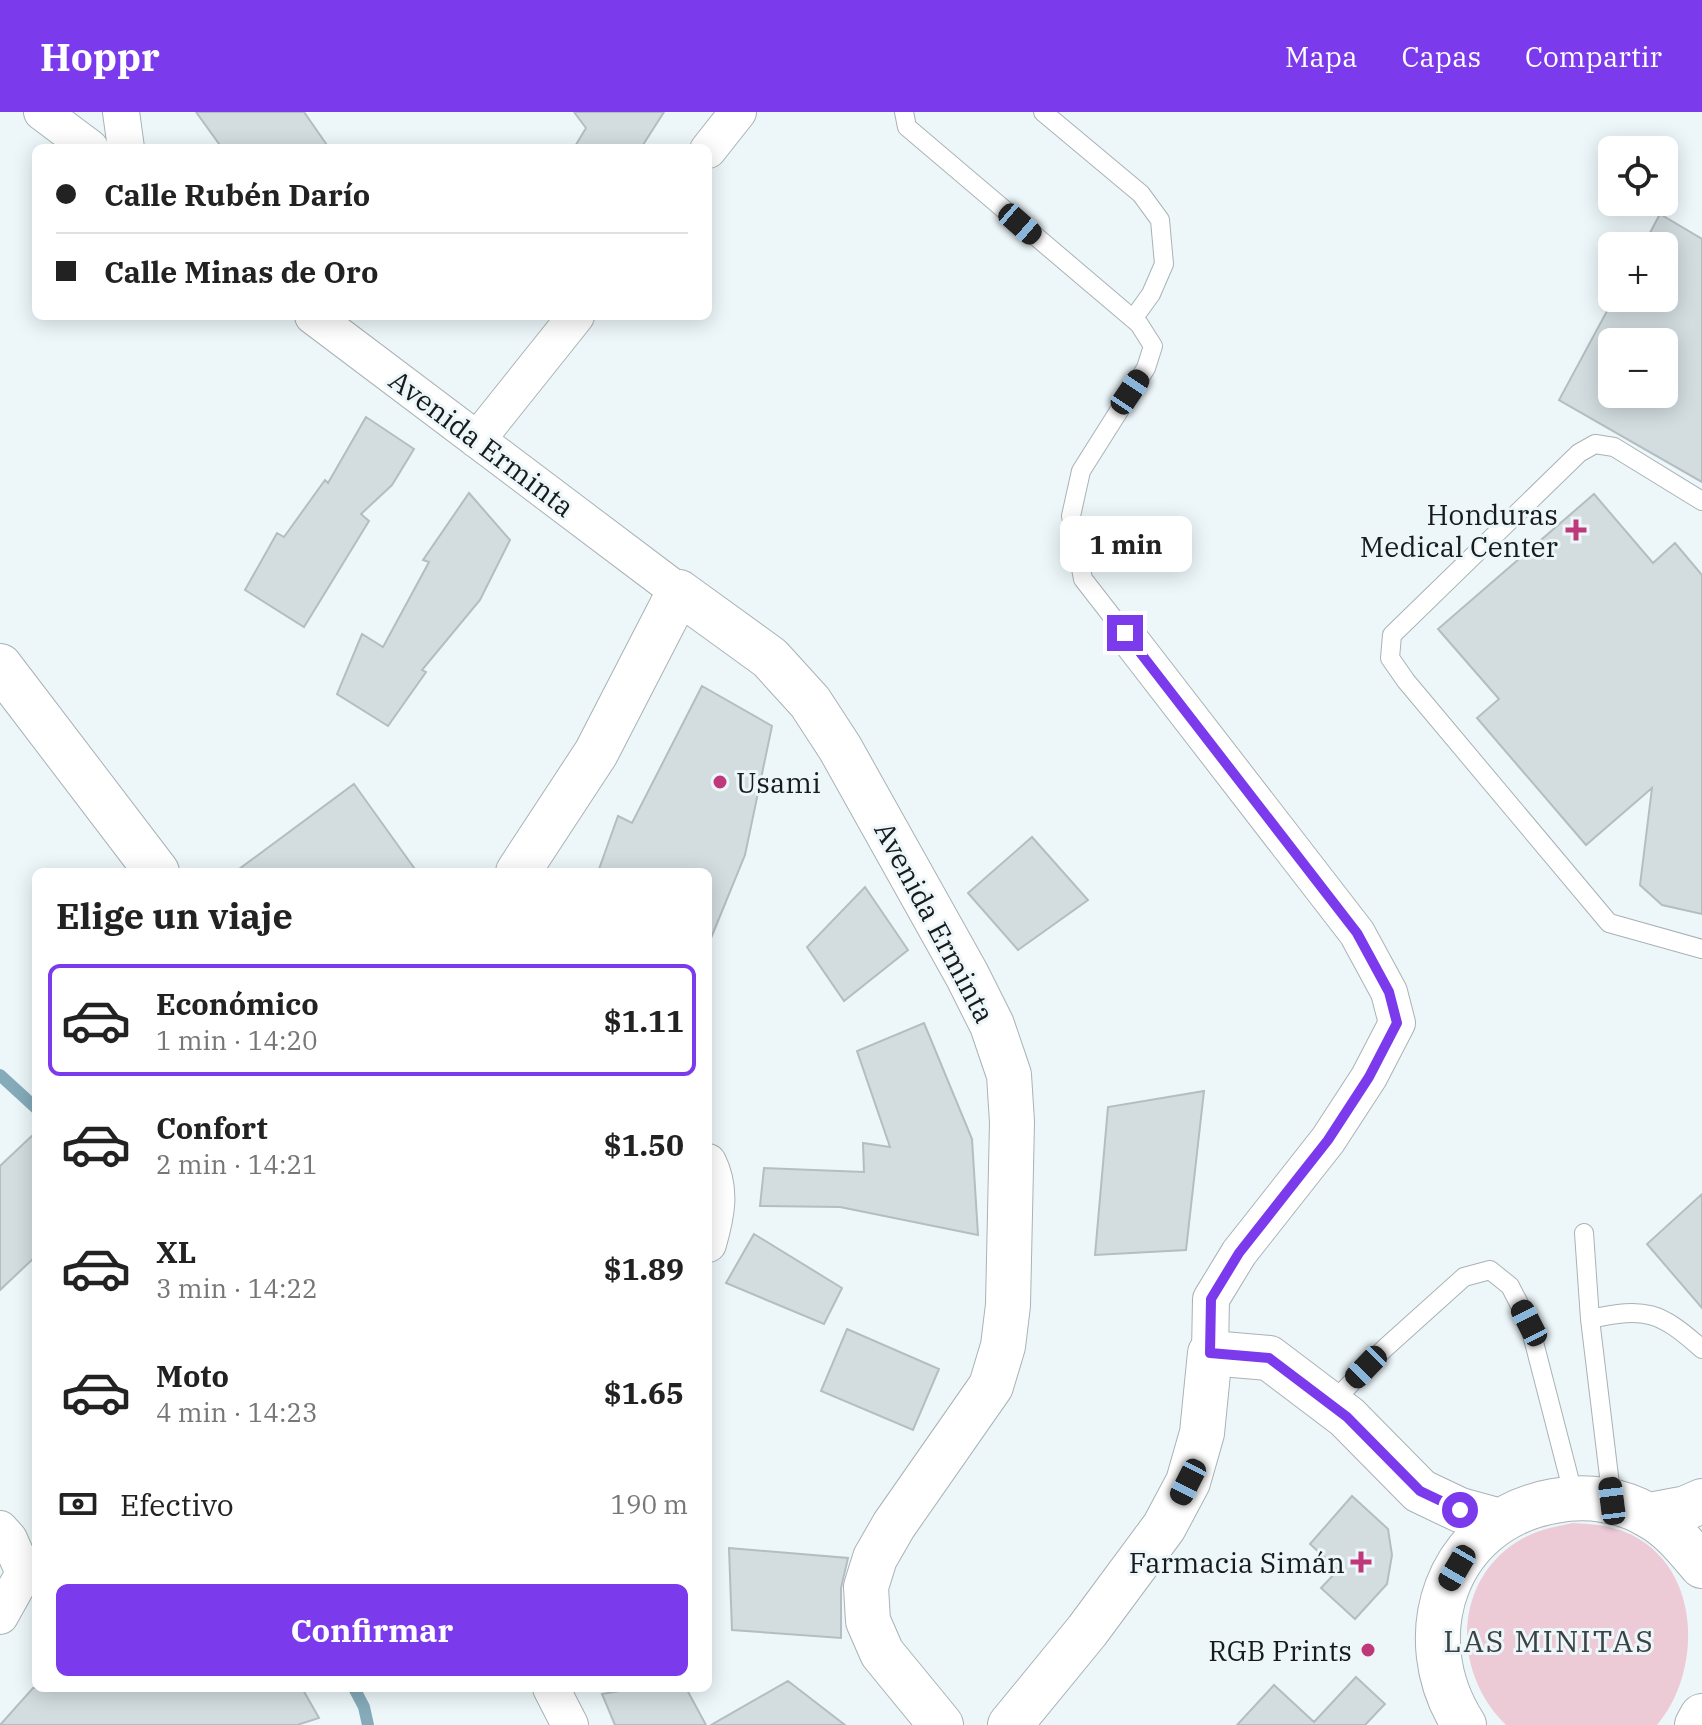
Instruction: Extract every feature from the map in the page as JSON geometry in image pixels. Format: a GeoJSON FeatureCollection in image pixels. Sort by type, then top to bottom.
{"type":"FeatureCollection","features":[{"type":"Feature","properties":{"kind":"street"},"geometry":{"type":"LineString","coordinates":[[42,112],[85,144]]}},
{"type":"Feature","properties":{"kind":"street"},"geometry":{"type":"LineString","coordinates":[[121,112],[125,144]]}},
{"type":"Feature","properties":{"kind":"street"},"geometry":{"type":"LineString","coordinates":[[712,145],[738,112]]}},
{"type":"Feature","properties":{"kind":"street","name":"Avenida Erminta"},"geometry":{"type":"LineString","coordinates":[[318,320],[770,658],[810,702],[840,748],[992,1025],[1009,1075],[1012,1122],[1008,1305],[1003,1346],[991,1386],[894,1525],[875,1558],[866,1587],[868,1621],[882,1653],[941,1725]]}},
{"type":"Feature","properties":{"kind":"street"},"geometry":{"type":"LineString","coordinates":[[477,440],[573,320]]}},
{"type":"Feature","properties":{"kind":"street"},"geometry":{"type":"LineString","coordinates":[[521,868],[596,753],[679,592]]}},
{"type":"Feature","properties":{"kind":"street"},"geometry":{"type":"LineString","coordinates":[[1010,1725],[1087,1631],[1164,1527],[1188,1482],[1202,1433],[1210,1353],[1211,1299],[1239,1253],[1328,1140],[1369,1077],[1397,1023],[1389,992],[1357,933],[1125,633]]}},
{"type":"Feature","properties":{"kind":"street"},"geometry":{"type":"LineString","coordinates":[[0,666],[154,868]]}},
{"type":"Feature","properties":{"kind":"street"},"geometry":{"type":"LineString","coordinates":[[712,1170],[717,1213],[712,1230]]}},
{"type":"Feature","properties":{"kind":"street"},"geometry":{"type":"LineString","coordinates":[[1210,1353],[1269,1358],[1347,1417],[1420,1491],[1442,1538],[1446,1587]]}},
{"type":"Feature","properties":{"kind":"street"},"geometry":{"type":"LineString","coordinates":[[1420,1491],[1460,1510],[1500,1521]]}},
{"type":"Feature","properties":{"kind":"street"},"geometry":{"type":"LineString","coordinates":[[1456,1719],[1441,1678],[1436,1647],[1438,1616],[1446,1587],[1468,1549],[1500,1521],[1535,1504],[1686,1508],[1702,1501]]}},
{"type":"Feature","properties":{"kind":"street"},"geometry":{"type":"LineString","coordinates":[[1612,1504],[1679,1538],[1702,1566]]}},
{"type":"Feature","properties":{"kind":"street"},"geometry":{"type":"LineString","coordinates":[[0,1529],[9,1539],[24,1573],[0,1616]]}},
{"type":"Feature","properties":{"kind":"street"},"geometry":{"type":"LineString","coordinates":[[553,1692],[570,1725]]}},
{"type":"Feature","properties":{"kind":"street"},"geometry":{"type":"LineString","coordinates":[[1697,1725],[1702,1716]]}},
{"type":"Feature","properties":{"kind":"lane"},"geometry":{"type":"LineString","coordinates":[[904,112],[907,127],[1133,319],[1153,346],[1146,368],[1081,471],[1071,516],[1083,579],[1125,633]]}},
{"type":"Feature","properties":{"kind":"lane"},"geometry":{"type":"LineString","coordinates":[[1043,112],[1141,194],[1160,220],[1164,264],[1151,294],[1133,319]]}},
{"type":"Feature","properties":{"kind":"lane"},"geometry":{"type":"LineString","coordinates":[[1702,501],[1614,447],[1595,444],[1579,453],[1392,635],[1390,658],[1609,923],[1702,949]]}},
{"type":"Feature","properties":{"kind":"lane"},"geometry":{"type":"LineString","coordinates":[[1584,1233],[1590,1319],[1612,1504]]}},
{"type":"Feature","properties":{"kind":"lane"},"geometry":{"type":"LineString","coordinates":[[1330,1405],[1384,1349],[1464,1277],[1490,1270],[1510,1286],[1612,1504]]}},
{"type":"Feature","properties":{"kind":"lane"},"geometry":{"type":"LineString","coordinates":[[1590,1319],[1625,1312],[1659,1316],[1702,1349]]}},
{"type":"Feature","properties":{"kind":"shaded area"},"geometry":{"type":"Polygon","coordinates":[[[1573,1523],[1618,1529],[1632,1535],[1655,1551],[1672,1572],[1683,1597],[1688,1623],[1682,1678],[1672,1703],[1657,1725],[1506,1725],[1489,1705],[1476,1682],[1469,1657],[1467,1631],[1470,1606],[1479,1583],[1494,1561],[1515,1543],[1536,1532],[1573,1523]]]}},
{"type":"Feature","properties":{"kind":"building"},"geometry":{"type":"Polygon","coordinates":[[[196,112],[304,112],[326,144],[219,144],[196,112]]]}},
{"type":"Feature","properties":{"kind":"building"},"geometry":{"type":"Polygon","coordinates":[[[574,112],[664,112],[644,144],[576,144],[586,128],[574,112]]]}},
{"type":"Feature","properties":{"kind":"building"},"geometry":{"type":"Polygon","coordinates":[[[1659,216],[1702,239],[1702,482],[1559,400],[1606,312],[1678,312],[1678,232],[1650,232],[1659,216]]]}},
{"type":"Feature","properties":{"kind":"building"},"geometry":{"type":"Polygon","coordinates":[[[366,417],[414,449],[392,485],[361,514],[369,521],[304,627],[245,590],[277,533],[284,537],[325,480],[328,483],[366,417]]]}},
{"type":"Feature","properties":{"kind":"building"},"geometry":{"type":"Polygon","coordinates":[[[469,493],[510,540],[480,600],[422,670],[426,672],[388,726],[337,694],[362,634],[383,647],[429,562],[423,560],[469,493]]]}},
{"type":"Feature","properties":{"kind":"building"},"geometry":{"type":"Polygon","coordinates":[[[1594,494],[1653,563],[1675,543],[1702,575],[1702,914],[1662,905],[1640,885],[1652,788],[1586,845],[1477,718],[1499,699],[1438,629],[1594,494]]]}},
{"type":"Feature","properties":{"kind":"building"},"geometry":{"type":"Polygon","coordinates":[[[702,686],[772,726],[745,855],[712,936],[712,868],[599,868],[618,816],[632,823],[702,686]]]}},
{"type":"Feature","properties":{"kind":"building"},"geometry":{"type":"Polygon","coordinates":[[[354,784],[414,868],[240,868],[354,784]]]}},
{"type":"Feature","properties":{"kind":"building"},"geometry":{"type":"Polygon","coordinates":[[[1032,837],[1088,900],[1018,950],[968,893],[1032,837]]]}},
{"type":"Feature","properties":{"kind":"building"},"geometry":{"type":"Polygon","coordinates":[[[865,887],[908,950],[844,1001],[807,947],[865,887]]]}},
{"type":"Feature","properties":{"kind":"building"},"geometry":{"type":"Polygon","coordinates":[[[924,1023],[972,1139],[978,1235],[840,1207],[760,1206],[764,1168],[864,1172],[863,1143],[890,1147],[857,1051],[924,1023]]]}},
{"type":"Feature","properties":{"kind":"building"},"geometry":{"type":"Polygon","coordinates":[[[1204,1091],[1186,1250],[1095,1255],[1108,1107],[1204,1091]]]}},
{"type":"Feature","properties":{"kind":"building"},"geometry":{"type":"Polygon","coordinates":[[[32,1136],[32,1260],[0,1290],[0,1166],[32,1136]]]}},
{"type":"Feature","properties":{"kind":"building"},"geometry":{"type":"Polygon","coordinates":[[[1702,1194],[1702,1308],[1647,1244],[1702,1194]]]}},
{"type":"Feature","properties":{"kind":"building"},"geometry":{"type":"Polygon","coordinates":[[[754,1234],[842,1288],[824,1324],[726,1283],[754,1234]]]}},
{"type":"Feature","properties":{"kind":"building"},"geometry":{"type":"Polygon","coordinates":[[[847,1329],[939,1369],[913,1430],[821,1391],[847,1329]]]}},
{"type":"Feature","properties":{"kind":"building","name":"Farmacia Simán"},"geometry":{"type":"Polygon","coordinates":[[[1352,1496],[1388,1529],[1392,1555],[1387,1584],[1355,1619],[1321,1588],[1338,1570],[1310,1544],[1352,1496]]]}},
{"type":"Feature","properties":{"kind":"building"},"geometry":{"type":"Polygon","coordinates":[[[729,1548],[848,1558],[841,1588],[841,1638],[732,1630],[729,1548]]]}},
{"type":"Feature","properties":{"kind":"building"},"geometry":{"type":"Polygon","coordinates":[[[1356,1677],[1385,1704],[1365,1725],[1237,1725],[1274,1685],[1314,1722],[1356,1677]]]}},
{"type":"Feature","properties":{"kind":"building"},"geometry":{"type":"Polygon","coordinates":[[[788,1681],[845,1725],[711,1725],[788,1681]]]}},
{"type":"Feature","properties":{"kind":"building"},"geometry":{"type":"Polygon","coordinates":[[[32,1689],[32,1692],[304,1692],[319,1718],[297,1725],[0,1725],[32,1689]]]}},
{"type":"Feature","properties":{"kind":"building"},"geometry":{"type":"Polygon","coordinates":[[[688,1692],[706,1725],[615,1725],[602,1694],[688,1692]]]}},
{"type":"Feature","properties":{"kind":"waterway"},"geometry":{"type":"LineString","coordinates":[[0,1075],[32,1104]]}},
{"type":"Feature","properties":{"kind":"waterway"},"geometry":{"type":"LineString","coordinates":[[356,1692],[368,1725]]}},
{"type":"Feature","properties":{"kind":"place","name":"Honduras Medical Center"},"geometry":{"type":"Point","coordinates":[1576,530]}},
{"type":"Feature","properties":{"kind":"place","name":"Usami"},"geometry":{"type":"Point","coordinates":[720,782]}},
{"type":"Feature","properties":{"kind":"place","name":"Farmacia Simán"},"geometry":{"type":"Point","coordinates":[1361,1562]}},
{"type":"Feature","properties":{"kind":"place","name":"RGB Prints"},"geometry":{"type":"Point","coordinates":[1368,1650]}},
{"type":"Feature","properties":{"kind":"district","name":"LAS MINITAS"},"geometry":{"type":"Point","coordinates":[1549,1640]}},
{"type":"Feature","properties":{"kind":"route"},"geometry":{"type":"LineString","coordinates":[[1125,633],[1357,933],[1389,992],[1397,1023],[1369,1077],[1328,1140],[1239,1253],[1211,1299],[1210,1353],[1269,1358],[1347,1417],[1420,1491],[1460,1510]]}}]}
